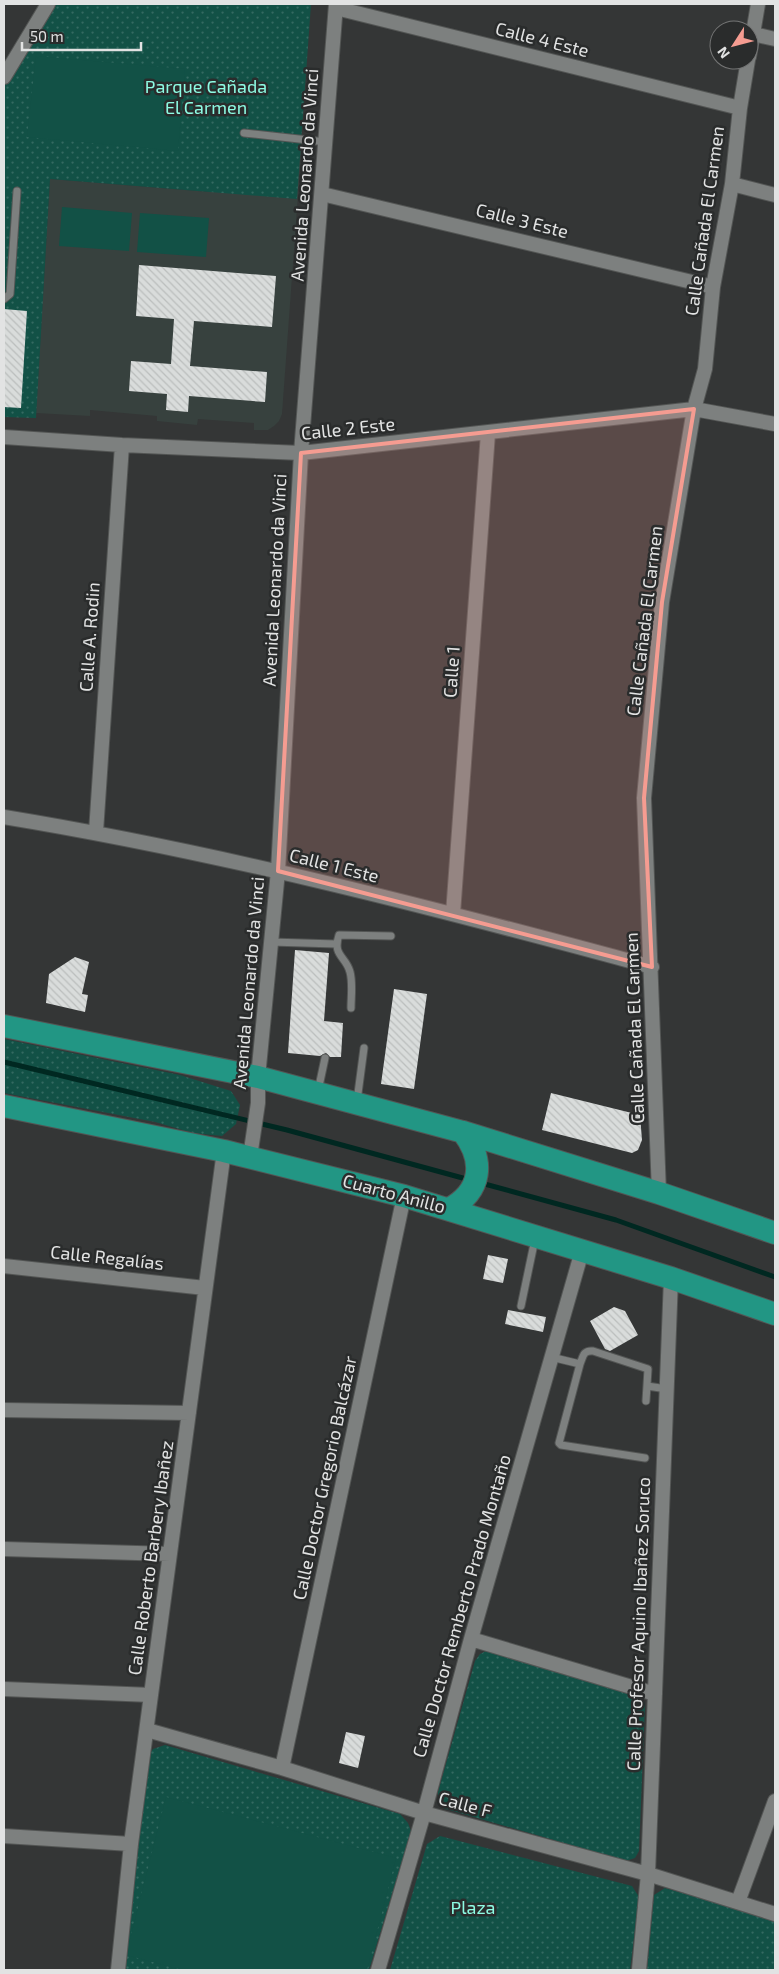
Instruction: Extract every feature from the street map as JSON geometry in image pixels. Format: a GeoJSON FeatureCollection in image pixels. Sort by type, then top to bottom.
{"type":"FeatureCollection","features":[{"type":"Feature","properties":{"kind":"highway"},"geometry":{"type":"LineString","coordinates":[[4,1026],[258,1077],[318,1093],[463,1132],[659,1193],[775,1233]]}},
{"type":"Feature","properties":{"kind":"highway","name":"Cuarto Anillo"},"geometry":{"type":"LineString","coordinates":[[4,1106],[224,1151],[404,1196],[671,1278],[775,1314]]}},
{"type":"Feature","properties":{"kind":"highway"},"geometry":{"type":"LineString","coordinates":[[463,1132],[473,1148],[480,1178],[483,1207],[492,1223]]}},
{"type":"Feature","properties":{"kind":"highway"},"geometry":{"type":"LineString","coordinates":[[449,1209],[463,1200],[480,1178],[488,1159],[495,1150],[504,1145]]}},
{"type":"Feature","properties":{"kind":"street"},"geometry":{"type":"LineString","coordinates":[[4,77],[48,4]]}},
{"type":"Feature","properties":{"kind":"street","name":"Calle Cañada El Carmen"},"geometry":{"type":"LineString","coordinates":[[755,20],[758,4]]}},
{"type":"Feature","properties":{"kind":"street","name":"Calle 4 Este"},"geometry":{"type":"LineString","coordinates":[[336,6],[740,108]]}},
{"type":"Feature","properties":{"kind":"street","name":"Avenida Leonardo da Vinci"},"geometry":{"type":"LineString","coordinates":[[250,1157],[258,1103],[258,1077],[278,871],[301,453],[327,142],[336,6]]}},
{"type":"Feature","properties":{"kind":"street"},"geometry":{"type":"LineString","coordinates":[[759,35],[775,39]]}},
{"type":"Feature","properties":{"kind":"street","name":"Calle Cañada El Carmen"},"geometry":{"type":"LineString","coordinates":[[659,1193],[652,967],[644,798],[662,602],[694,409],[705,369],[714,287],[732,184],[740,108],[747,70]]}},
{"type":"Feature","properties":{"kind":"street"},"geometry":{"type":"LineString","coordinates":[[732,184],[775,195]]}},
{"type":"Feature","properties":{"kind":"street","name":"Calle 3 Este"},"geometry":{"type":"LineString","coordinates":[[322,194],[714,287]]}},
{"type":"Feature","properties":{"kind":"street","name":"Calle 2 Este"},"geometry":{"type":"LineString","coordinates":[[4,437],[122,445],[301,453],[694,409],[775,424]]}},
{"type":"Feature","properties":{"kind":"street","name":"Calle 1"},"geometry":{"type":"LineString","coordinates":[[453,914],[488,433]]}},
{"type":"Feature","properties":{"kind":"street","name":"Calle A. Rodin"},"geometry":{"type":"LineString","coordinates":[[96,832],[122,445]]}},
{"type":"Feature","properties":{"kind":"street","name":"Calle 1 Este"},"geometry":{"type":"LineString","coordinates":[[4,817],[96,832],[278,871],[453,914],[652,967]]}},
{"type":"Feature","properties":{"kind":"street","name":"Calle Roberto Barbery Ibañez"},"geometry":{"type":"LineString","coordinates":[[118,1970],[131,1844],[224,1151]]}},
{"type":"Feature","properties":{"kind":"street","name":"Calle Doctor Gregorio Balcázar"},"geometry":{"type":"LineString","coordinates":[[282,1768],[404,1196]]}},
{"type":"Feature","properties":{"kind":"street","name":"Calle Doctor Remberto Prado Montaño"},"geometry":{"type":"LineString","coordinates":[[378,1970],[582,1251]]}},
{"type":"Feature","properties":{"kind":"street","name":"Calle Regalías"},"geometry":{"type":"LineString","coordinates":[[4,1266],[205,1288]]}},
{"type":"Feature","properties":{"kind":"street","name":"Calle Profesor Aquino Ibañez Soruco"},"geometry":{"type":"LineString","coordinates":[[639,1970],[648,1874],[671,1278]]}},
{"type":"Feature","properties":{"kind":"street"},"geometry":{"type":"LineString","coordinates":[[4,1410],[189,1413]]}},
{"type":"Feature","properties":{"kind":"street"},"geometry":{"type":"LineString","coordinates":[[4,1548],[170,1554]]}},
{"type":"Feature","properties":{"kind":"street"},"geometry":{"type":"LineString","coordinates":[[471,1639],[655,1694]]}},
{"type":"Feature","properties":{"kind":"street"},"geometry":{"type":"LineString","coordinates":[[4,1689],[151,1695]]}},
{"type":"Feature","properties":{"kind":"street","name":"Calle F"},"geometry":{"type":"LineString","coordinates":[[147,1730],[282,1768],[424,1813],[648,1874],[775,1914]]}},
{"type":"Feature","properties":{"kind":"street"},"geometry":{"type":"LineString","coordinates":[[738,1902],[775,1801]]}},
{"type":"Feature","properties":{"kind":"street"},"geometry":{"type":"LineString","coordinates":[[4,1836],[131,1844]]}},
{"type":"Feature","properties":{"kind":"lane"},"geometry":{"type":"LineString","coordinates":[[244,132],[327,142]]}},
{"type":"Feature","properties":{"kind":"lane"},"geometry":{"type":"LineString","coordinates":[[4,299],[10,294],[17,191]]}},
{"type":"Feature","properties":{"kind":"lane"},"geometry":{"type":"LineString","coordinates":[[351,1008],[351,973],[341,958],[336,944],[340,934],[390,936]]}},
{"type":"Feature","properties":{"kind":"lane"},"geometry":{"type":"LineString","coordinates":[[270,942],[336,944]]}},
{"type":"Feature","properties":{"kind":"lane"},"geometry":{"type":"LineString","coordinates":[[357,1104],[364,1048]]}},
{"type":"Feature","properties":{"kind":"lane"},"geometry":{"type":"LineString","coordinates":[[318,1093],[325,1058]]}},
{"type":"Feature","properties":{"kind":"lane"},"geometry":{"type":"LineString","coordinates":[[521,1306],[536,1237]]}},
{"type":"Feature","properties":{"kind":"lane"},"geometry":{"type":"LineString","coordinates":[[645,1458],[560,1445],[559,1443],[580,1364],[584,1353],[588,1350],[648,1369],[646,1401]]}},
{"type":"Feature","properties":{"kind":"lane"},"geometry":{"type":"LineString","coordinates":[[551,1356],[580,1364]]}},
{"type":"Feature","properties":{"kind":"lane"},"geometry":{"type":"LineString","coordinates":[[647,1386],[667,1389]]}},
{"type":"Feature","properties":{"kind":"highlighted area"},"geometry":{"type":"Polygon","coordinates":[[[694,409],[662,602],[644,798],[652,967],[278,871],[301,453],[694,409]]]}},
{"type":"Feature","properties":{"kind":"shaded area"},"geometry":{"type":"Polygon","coordinates":[[[302,140],[282,414],[279,421],[268,430],[254,430],[254,423],[198,419],[197,425],[157,421],[157,416],[90,410],[90,416],[36,413],[50,179],[210,192],[302,140]]]}},
{"type":"Feature","properties":{"kind":"green space","name":"Parque Cañada El Carmen"},"geometry":{"type":"Polygon","coordinates":[[[51,4],[311,4],[297,199],[50,179],[36,418],[4,417],[4,84],[51,4]]]}},
{"type":"Feature","properties":{"kind":"green space"},"geometry":{"type":"Polygon","coordinates":[[[36,56],[185,69],[178,151],[27,137],[36,56]]]}},
{"type":"Feature","properties":{"kind":"green space"},"geometry":{"type":"Polygon","coordinates":[[[62,207],[132,213],[129,251],[59,246],[62,207]]]}},
{"type":"Feature","properties":{"kind":"green space"},"geometry":{"type":"Polygon","coordinates":[[[140,213],[209,218],[206,257],[137,252],[140,213]]]}},
{"type":"Feature","properties":{"kind":"green space"},"geometry":{"type":"Polygon","coordinates":[[[4,1039],[180,1075],[231,1091],[240,1105],[236,1124],[222,1136],[193,1133],[155,1122],[4,1093],[4,1039]]]}},
{"type":"Feature","properties":{"kind":"green space"},"geometry":{"type":"Polygon","coordinates":[[[486,1651],[635,1694],[643,1700],[645,1704],[639,1851],[635,1858],[626,1861],[443,1808],[438,1803],[438,1792],[475,1661],[480,1654],[486,1651]]]}},
{"type":"Feature","properties":{"kind":"green space"},"geometry":{"type":"Polygon","coordinates":[[[165,1745],[400,1814],[408,1823],[411,1831],[369,1970],[122,1970],[146,1759],[153,1749],[165,1745]]]}},
{"type":"Feature","properties":{"kind":"green space"},"geometry":{"type":"Polygon","coordinates":[[[166,1797],[396,1858],[367,1970],[183,1970],[126,1955],[166,1797]]]}},
{"type":"Feature","properties":{"kind":"green space","name":"Plaza"},"geometry":{"type":"Polygon","coordinates":[[[440,1836],[632,1886],[639,1897],[630,1970],[390,1970],[427,1844],[440,1836]]]}},
{"type":"Feature","properties":{"kind":"green space"},"geometry":{"type":"Polygon","coordinates":[[[665,1888],[775,1920],[775,1970],[647,1970],[654,1895],[665,1888]]]}},
{"type":"Feature","properties":{"kind":"building"},"geometry":{"type":"Polygon","coordinates":[[[139,265],[276,276],[272,327],[194,321],[190,366],[267,372],[265,402],[189,396],[188,412],[166,410],[167,394],[129,391],[131,361],[171,364],[174,319],[136,316],[139,265]]]}},
{"type":"Feature","properties":{"kind":"building"},"geometry":{"type":"Polygon","coordinates":[[[4,309],[27,311],[21,408],[4,407],[4,309]]]}},
{"type":"Feature","properties":{"kind":"building"},"geometry":{"type":"Polygon","coordinates":[[[295,950],[329,953],[324,1021],[343,1023],[341,1057],[330,1057],[326,1053],[320,1056],[288,1053],[295,950]]]}},
{"type":"Feature","properties":{"kind":"building"},"geometry":{"type":"Polygon","coordinates":[[[75,957],[89,962],[82,994],[88,995],[85,1012],[46,1003],[49,974],[75,957]]]}},
{"type":"Feature","properties":{"kind":"building"},"geometry":{"type":"Polygon","coordinates":[[[394,989],[427,994],[414,1089],[381,1084],[394,989]]]}},
{"type":"Feature","properties":{"kind":"building"},"geometry":{"type":"Polygon","coordinates":[[[551,1093],[640,1115],[642,1140],[638,1150],[632,1153],[542,1130],[551,1093]]]}},
{"type":"Feature","properties":{"kind":"building"},"geometry":{"type":"Polygon","coordinates":[[[488,1255],[508,1259],[503,1283],[483,1279],[488,1255]]]}},
{"type":"Feature","properties":{"kind":"building"},"geometry":{"type":"Polygon","coordinates":[[[614,1307],[625,1311],[638,1335],[610,1351],[605,1349],[590,1321],[614,1307]]]}},
{"type":"Feature","properties":{"kind":"building"},"geometry":{"type":"Polygon","coordinates":[[[508,1310],[546,1317],[543,1332],[505,1324],[508,1310]]]}},
{"type":"Feature","properties":{"kind":"building"},"geometry":{"type":"Polygon","coordinates":[[[346,1732],[365,1736],[358,1768],[339,1763],[346,1732]]]}},
{"type":"Feature","properties":{"kind":"waterway"},"geometry":{"type":"LineString","coordinates":[[4,1062],[287,1130],[470,1180]]}},
{"type":"Feature","properties":{"kind":"waterway"},"geometry":{"type":"LineString","coordinates":[[481,1183],[616,1220],[775,1277]]}}]}
